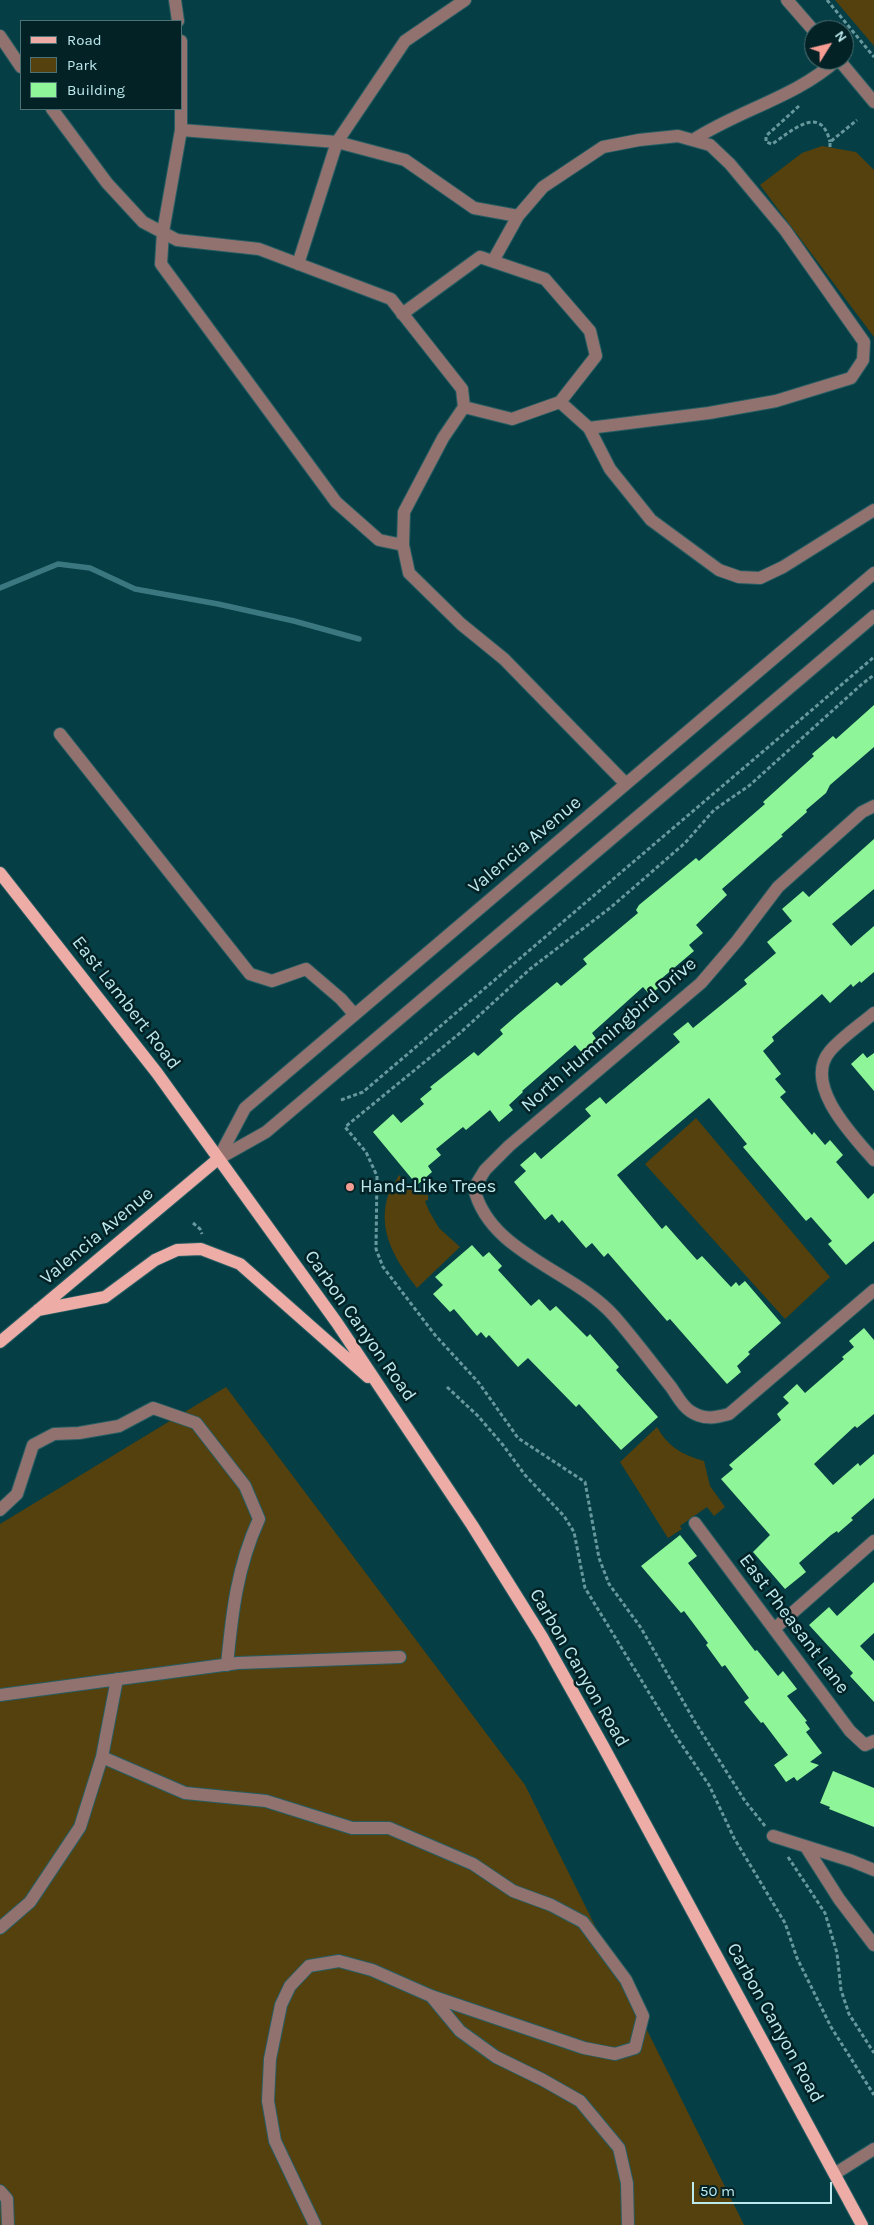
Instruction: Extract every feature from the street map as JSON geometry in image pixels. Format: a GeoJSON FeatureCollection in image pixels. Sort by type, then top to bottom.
{"type":"FeatureCollection","features":[{"type":"Feature","properties":{"kind":"main road","name":"East Lambert Road"},"geometry":{"type":"LineString","coordinates":[[0,873],[157,1073],[218,1159]]}},
{"type":"Feature","properties":{"kind":"main road","name":"Valencia Avenue"},"geometry":{"type":"LineString","coordinates":[[0,1342],[218,1159]]}},
{"type":"Feature","properties":{"kind":"main road","name":"Carbon Canyon Road"},"geometry":{"type":"LineString","coordinates":[[218,1159],[337,1323],[472,1525],[542,1637],[836,2173],[862,2225]]}},
{"type":"Feature","properties":{"kind":"main road"},"geometry":{"type":"LineString","coordinates":[[38,1310],[105,1297],[155,1260],[177,1250],[200,1249],[240,1264],[381,1389]]}},
{"type":"Feature","properties":{"kind":"street"},"geometry":{"type":"LineString","coordinates":[[175,0],[178,20]]}},
{"type":"Feature","properties":{"kind":"street"},"geometry":{"type":"LineString","coordinates":[[298,264],[337,142],[405,41],[465,0]]}},
{"type":"Feature","properties":{"kind":"street"},"geometry":{"type":"LineString","coordinates":[[787,0],[804,20]]}},
{"type":"Feature","properties":{"kind":"street"},"geometry":{"type":"LineString","coordinates":[[0,36],[20,66]]}},
{"type":"Feature","properties":{"kind":"street"},"geometry":{"type":"LineString","coordinates":[[692,140],[713,127],[800,87],[826,70]]}},
{"type":"Feature","properties":{"kind":"street"},"geometry":{"type":"LineString","coordinates":[[847,70],[874,102]]}},
{"type":"Feature","properties":{"kind":"street"},"geometry":{"type":"LineString","coordinates":[[53,110],[108,183],[143,222],[177,240],[259,249],[391,299],[462,389],[464,407],[443,438],[404,512],[403,545],[409,573],[461,624],[504,659],[626,784]]}},
{"type":"Feature","properties":{"kind":"street"},"geometry":{"type":"LineString","coordinates":[[181,110],[181,130],[163,232],[161,264],[336,502],[379,540],[403,545]]}},
{"type":"Feature","properties":{"kind":"street"},"geometry":{"type":"LineString","coordinates":[[181,130],[337,142],[405,160],[474,208],[518,216]]}},
{"type":"Feature","properties":{"kind":"street"},"geometry":{"type":"LineString","coordinates":[[493,261],[518,216],[543,187],[603,147],[639,140],[678,136],[710,145],[730,164],[785,230],[864,342],[863,360],[851,378],[776,402],[709,413],[589,428]]}},
{"type":"Feature","properties":{"kind":"street"},"geometry":{"type":"LineString","coordinates":[[402,314],[480,257],[544,279],[590,331],[596,356],[560,402],[512,419],[464,407]]}},
{"type":"Feature","properties":{"kind":"street"},"geometry":{"type":"LineString","coordinates":[[560,402],[589,428],[610,469],[652,520],[719,570],[739,577],[760,578],[783,567],[874,510]]}},
{"type":"Feature","properties":{"kind":"street","name":"Valencia Avenue"},"geometry":{"type":"LineString","coordinates":[[218,1159],[245,1108],[874,573]]}},
{"type":"Feature","properties":{"kind":"street","name":"Valencia Avenue"},"geometry":{"type":"LineString","coordinates":[[218,1159],[266,1132],[874,616]]}},
{"type":"Feature","properties":{"kind":"street"},"geometry":{"type":"LineString","coordinates":[[60,734],[250,974],[272,981],[306,969],[341,999],[354,1014]]}},
{"type":"Feature","properties":{"kind":"street","name":"North Hummingbird Drive"},"geometry":{"type":"LineString","coordinates":[[874,806],[862,812],[778,887],[732,947],[701,983],[509,1146],[485,1170],[474,1188],[478,1205],[491,1222],[515,1246],[596,1298],[613,1316],[689,1411],[709,1419],[729,1414],[874,1290]]}},
{"type":"Feature","properties":{"kind":"street"},"geometry":{"type":"LineString","coordinates":[[874,1013],[830,1052],[821,1068],[826,1093],[840,1122],[874,1160]]}},
{"type":"Feature","properties":{"kind":"street"},"geometry":{"type":"LineString","coordinates":[[0,1510],[17,1494],[33,1445],[54,1434],[80,1433],[119,1426],[153,1408],[196,1424],[245,1486],[259,1519],[247,1546],[233,1600],[227,1665]]}},
{"type":"Feature","properties":{"kind":"street","name":"East Pheasant Lane"},"geometry":{"type":"LineString","coordinates":[[695,1523],[850,1731],[870,1743]]}},
{"type":"Feature","properties":{"kind":"street"},"geometry":{"type":"LineString","coordinates":[[774,1629],[874,1541]]}},
{"type":"Feature","properties":{"kind":"street"},"geometry":{"type":"LineString","coordinates":[[0,1695],[227,1665],[400,1657]]}},
{"type":"Feature","properties":{"kind":"street"},"geometry":{"type":"LineString","coordinates":[[0,1928],[30,1902],[80,1827],[102,1757],[117,1679]]}},
{"type":"Feature","properties":{"kind":"street"},"geometry":{"type":"LineString","coordinates":[[102,1757],[185,1793],[266,1801],[352,1828],[389,1828],[474,1864],[513,1891],[551,1905],[582,1922],[626,1980],[643,2016],[635,2048],[615,2054],[584,2048],[431,1996],[372,1970],[339,1961],[309,1966],[290,1986],[281,2006],[270,2059],[268,2102],[275,2141],[315,2225]]}},
{"type":"Feature","properties":{"kind":"street"},"geometry":{"type":"LineString","coordinates":[[772,1836],[852,1861],[874,1870]]}},
{"type":"Feature","properties":{"kind":"street"},"geometry":{"type":"LineString","coordinates":[[806,1847],[839,1899],[874,1945]]}},
{"type":"Feature","properties":{"kind":"street"},"geometry":{"type":"LineString","coordinates":[[431,1996],[460,2031],[496,2057],[580,2101],[619,2148],[627,2183],[628,2225]]}},
{"type":"Feature","properties":{"kind":"street"},"geometry":{"type":"LineString","coordinates":[[836,2173],[874,2149]]}},
{"type":"Feature","properties":{"kind":"street"},"geometry":{"type":"LineString","coordinates":[[0,2191],[7,2199],[8,2225]]}},
{"type":"Feature","properties":{"kind":"path"},"geometry":{"type":"LineString","coordinates":[[826,0],[874,57]]}},
{"type":"Feature","properties":{"kind":"path"},"geometry":{"type":"LineString","coordinates":[[800,87],[808,97],[766,136],[766,142],[772,144],[801,124],[810,122],[819,123],[826,128],[830,147]]}},
{"type":"Feature","properties":{"kind":"path"},"geometry":{"type":"LineString","coordinates":[[830,142],[857,120]]}},
{"type":"Feature","properties":{"kind":"path"},"geometry":{"type":"LineString","coordinates":[[342,1100],[363,1092],[371,1086],[874,657]]}},
{"type":"Feature","properties":{"kind":"path"},"geometry":{"type":"LineString","coordinates":[[193,1223],[200,1229],[202,1235]]}},
{"type":"Feature","properties":{"kind":"path"},"geometry":{"type":"LineString","coordinates":[[200,1229],[204,1226]]}},
{"type":"Feature","properties":{"kind":"path"},"geometry":{"type":"LineString","coordinates":[[447,1387],[478,1416],[525,1475],[564,1516],[574,1532],[585,1588],[673,1732],[709,1785],[734,1838],[785,1924],[797,1958],[831,2027],[874,2094]]}},
{"type":"Feature","properties":{"kind":"green space"},"geometry":{"type":"Polygon","coordinates":[[[835,0],[874,0],[874,46],[854,20],[835,0]]]}},
{"type":"Feature","properties":{"kind":"green space"},"geometry":{"type":"Polygon","coordinates":[[[822,146],[856,152],[874,170],[874,337],[760,185],[802,153],[822,146]]]}},
{"type":"Feature","properties":{"kind":"green space"},"geometry":{"type":"Polygon","coordinates":[[[696,1118],[830,1277],[785,1319],[645,1164],[696,1118]]]}},
{"type":"Feature","properties":{"kind":"green space"},"geometry":{"type":"Polygon","coordinates":[[[399,1175],[416,1194],[428,1195],[428,1200],[425,1201],[439,1228],[460,1247],[417,1288],[396,1258],[387,1236],[385,1224],[387,1199],[399,1175]]]}},
{"type":"Feature","properties":{"kind":"green space"},"geometry":{"type":"Polygon","coordinates":[[[226,1387],[525,1785],[744,2225],[0,2225],[0,1524],[226,1387]]]}},
{"type":"Feature","properties":{"kind":"green space"},"geometry":{"type":"Polygon","coordinates":[[[657,1427],[671,1445],[689,1456],[704,1461],[710,1486],[725,1507],[714,1516],[707,1507],[680,1526],[682,1529],[668,1538],[620,1462],[657,1427]]]}},
{"type":"Feature","properties":{"kind":"building"},"geometry":{"type":"Polygon","coordinates":[[[874,705],[874,747],[830,785],[826,793],[781,835],[783,836],[722,889],[727,895],[696,925],[703,933],[689,945],[694,951],[661,979],[664,983],[650,995],[643,987],[592,1033],[597,1040],[582,1053],[575,1045],[522,1091],[509,1105],[513,1110],[499,1122],[490,1110],[466,1130],[463,1127],[436,1149],[441,1155],[428,1166],[432,1172],[417,1185],[373,1132],[393,1114],[401,1123],[424,1104],[420,1099],[432,1089],[430,1087],[474,1052],[478,1056],[503,1034],[500,1030],[516,1016],[557,982],[561,986],[587,964],[583,959],[638,913],[636,910],[639,905],[696,858],[699,861],[765,804],[763,802],[814,756],[812,754],[833,736],[836,739],[874,705]]]}},
{"type":"Feature","properties":{"kind":"building"},"geometry":{"type":"Polygon","coordinates":[[[874,839],[874,889],[832,924],[851,946],[874,926],[874,972],[861,983],[860,981],[853,987],[851,984],[830,1003],[822,994],[772,1037],[774,1041],[763,1051],[781,1074],[775,1079],[786,1092],[780,1097],[812,1135],[814,1132],[825,1145],[830,1140],[843,1155],[836,1162],[868,1199],[874,1193],[874,1241],[846,1265],[828,1244],[832,1241],[811,1217],[806,1221],[743,1147],[747,1144],[709,1098],[617,1175],[662,1229],[666,1225],[697,1260],[702,1256],[731,1287],[736,1282],[739,1286],[745,1281],[781,1323],[748,1352],[750,1354],[737,1366],[741,1372],[727,1384],[670,1319],[667,1321],[608,1253],[604,1257],[592,1243],[586,1248],[562,1220],[559,1223],[552,1214],[545,1220],[514,1182],[526,1171],[520,1165],[535,1152],[541,1159],[591,1116],[585,1109],[600,1097],[606,1104],[680,1042],[673,1034],[688,1022],[693,1028],[747,984],[744,980],[776,953],[767,942],[792,921],[782,909],[803,891],[809,897],[874,839]]]}},
{"type":"Feature","properties":{"kind":"building"},"geometry":{"type":"Polygon","coordinates":[[[863,1053],[867,1058],[874,1053],[874,1091],[851,1064],[863,1053]]]}},
{"type":"Feature","properties":{"kind":"building"},"geometry":{"type":"Polygon","coordinates":[[[472,1245],[483,1257],[489,1252],[502,1266],[498,1270],[531,1306],[539,1299],[550,1311],[556,1306],[587,1337],[590,1334],[619,1367],[616,1370],[658,1417],[621,1450],[579,1404],[576,1407],[528,1358],[518,1367],[489,1335],[486,1338],[481,1332],[477,1336],[454,1309],[450,1312],[433,1294],[443,1285],[435,1277],[472,1245]]]}},
{"type":"Feature","properties":{"kind":"building"},"geometry":{"type":"Polygon","coordinates":[[[864,1328],[874,1340],[874,1414],[857,1428],[855,1426],[814,1464],[833,1485],[858,1463],[860,1466],[874,1454],[874,1498],[851,1518],[853,1520],[838,1533],[837,1531],[831,1535],[799,1563],[806,1572],[785,1589],[753,1552],[770,1535],[721,1479],[733,1469],[729,1465],[781,1420],[777,1414],[789,1403],[783,1397],[797,1384],[805,1393],[844,1359],[842,1357],[854,1347],[849,1341],[864,1328]]]}},
{"type":"Feature","properties":{"kind":"building"},"geometry":{"type":"Polygon","coordinates":[[[680,1535],[697,1556],[688,1563],[755,1651],[757,1650],[778,1676],[783,1671],[797,1689],[787,1696],[807,1721],[805,1722],[810,1729],[806,1732],[822,1753],[810,1762],[819,1765],[797,1781],[794,1777],[786,1782],[774,1765],[788,1755],[763,1722],[761,1723],[744,1702],[749,1698],[725,1665],[722,1667],[706,1645],[708,1643],[684,1611],[681,1613],[641,1566],[680,1535]]]}},
{"type":"Feature","properties":{"kind":"building"},"geometry":{"type":"Polygon","coordinates":[[[874,1582],[874,1633],[860,1646],[874,1661],[874,1702],[850,1676],[853,1673],[809,1625],[829,1607],[837,1616],[874,1582]]]}},
{"type":"Feature","properties":{"kind":"building"},"geometry":{"type":"Polygon","coordinates":[[[833,1771],[874,1788],[874,1827],[829,1809],[830,1807],[820,1803],[833,1771]]]}},
{"type":"Feature","properties":{"kind":"waterway"},"geometry":{"type":"LineString","coordinates":[[0,588],[58,564],[90,568],[135,589],[218,604],[294,621],[359,639]]}},
{"type":"Feature","properties":{"kind":"place","name":"Hand-Like Trees"},"geometry":{"type":"Point","coordinates":[350,1187]}}]}
